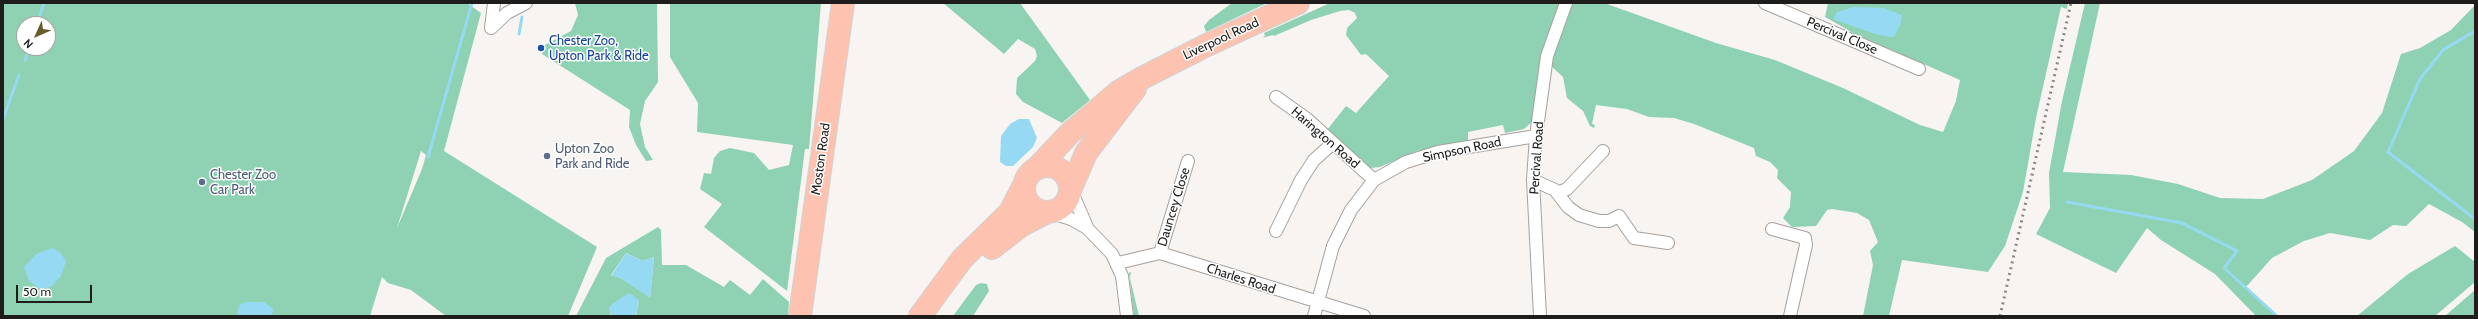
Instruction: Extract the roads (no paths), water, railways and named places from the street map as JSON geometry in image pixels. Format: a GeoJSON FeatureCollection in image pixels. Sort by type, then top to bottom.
{"type":"FeatureCollection","features":[{"type":"Feature","properties":{"kind":"highway","name":"Moston Road"},"geometry":{"type":"LineString","coordinates":[[800,316],[843,3]]}},
{"type":"Feature","properties":{"kind":"highway","name":"Liverpool Road"},"geometry":{"type":"LineString","coordinates":[[920,316],[962,259],[1010,212],[1030,177],[1086,117],[1118,92],[1144,77],[1298,3]]}},
{"type":"Feature","properties":{"kind":"highway","name":"Liverpool Road"},"geometry":{"type":"LineString","coordinates":[[1071,189],[1086,153],[1144,77]]}},
{"type":"Feature","properties":{"kind":"highway"},"geometry":{"type":"LineString","coordinates":[[934,316],[969,271],[990,249],[1022,225],[1048,212],[1062,208],[1070,197],[1071,189],[1065,174],[1059,168],[1047,166],[1030,177],[1027,201],[1040,211],[1048,212]]}},
{"type":"Feature","properties":{"kind":"street"},"geometry":{"type":"LineString","coordinates":[[494,3],[491,28],[507,13],[526,3]]}},
{"type":"Feature","properties":{"kind":"street","name":"Percival Road"},"geometry":{"type":"LineString","coordinates":[[1540,316],[1533,180],[1536,136],[1547,56],[1566,3]]}},
{"type":"Feature","properties":{"kind":"street","name":"Percival Close"},"geometry":{"type":"LineString","coordinates":[[1764,3],[1919,69]]}},
{"type":"Feature","properties":{"kind":"street","name":"Harington Road"},"geometry":{"type":"LineString","coordinates":[[1276,97],[1307,120],[1332,144],[1374,180]]}},
{"type":"Feature","properties":{"kind":"street","name":"Simpson Road"},"geometry":{"type":"LineString","coordinates":[[1314,316],[1333,246],[1350,210],[1374,180],[1406,162],[1438,152],[1536,136]]}},
{"type":"Feature","properties":{"kind":"street"},"geometry":{"type":"LineString","coordinates":[[1276,231],[1301,180],[1314,160],[1332,144]]}},
{"type":"Feature","properties":{"kind":"street"},"geometry":{"type":"LineString","coordinates":[[1557,193],[1567,189],[1603,151]]}},
{"type":"Feature","properties":{"kind":"street","name":"Dauncey Close"},"geometry":{"type":"LineString","coordinates":[[1160,252],[1188,161]]}},
{"type":"Feature","properties":{"kind":"street"},"geometry":{"type":"LineString","coordinates":[[1533,180],[1557,193],[1568,207],[1579,215],[1599,221],[1609,221],[1619,216],[1634,238],[1668,243]]}},
{"type":"Feature","properties":{"kind":"street"},"geometry":{"type":"LineString","coordinates":[[1071,189],[1087,228]]}},
{"type":"Feature","properties":{"kind":"street"},"geometry":{"type":"LineString","coordinates":[[1609,221],[1612,208]]}},
{"type":"Feature","properties":{"kind":"street"},"geometry":{"type":"LineString","coordinates":[[1048,212],[1071,219],[1087,228],[1103,243],[1118,263],[1122,276],[1127,316]]}},
{"type":"Feature","properties":{"kind":"street"},"geometry":{"type":"LineString","coordinates":[[1772,229],[1805,238],[1806,245],[1790,316]]}},
{"type":"Feature","properties":{"kind":"street"},"geometry":{"type":"LineString","coordinates":[[1118,263],[1160,252]]}},
{"type":"Feature","properties":{"kind":"street","name":"Charles Road"},"geometry":{"type":"LineString","coordinates":[[1160,252],[1318,303],[1364,316]]}},
{"type":"Feature","properties":{"kind":"water"},"geometry":{"type":"Polygon","coordinates":[[[1854,7],[1884,8],[1902,15],[1901,23],[1894,37],[1878,35],[1833,19],[1837,12],[1854,7]]]}},
{"type":"Feature","properties":{"kind":"water"},"geometry":{"type":"Polygon","coordinates":[[[1019,119],[1029,119],[1037,138],[1033,147],[1013,166],[1006,166],[1000,162],[1001,136],[1010,124],[1019,119]]]}},
{"type":"Feature","properties":{"kind":"water"},"geometry":{"type":"Polygon","coordinates":[[[52,248],[60,252],[66,261],[61,276],[51,287],[40,289],[29,281],[24,267],[36,254],[52,248]]]}},
{"type":"Feature","properties":{"kind":"water"},"geometry":{"type":"Polygon","coordinates":[[[626,253],[643,261],[654,257],[650,298],[619,277],[611,276],[626,253]]]}},
{"type":"Feature","properties":{"kind":"water"},"geometry":{"type":"Polygon","coordinates":[[[627,294],[632,294],[639,301],[636,316],[612,316],[609,308],[611,305],[627,294]]]}},
{"type":"Feature","properties":{"kind":"water"},"geometry":{"type":"Polygon","coordinates":[[[246,302],[264,302],[273,309],[272,316],[237,316],[239,305],[246,302]]]}},
{"type":"Feature","properties":{"kind":"waterway"},"geometry":{"type":"LineString","coordinates":[[40,16],[44,3]]}},
{"type":"Feature","properties":{"kind":"waterway"},"geometry":{"type":"LineString","coordinates":[[428,157],[472,3]]}},
{"type":"Feature","properties":{"kind":"waterway"},"geometry":{"type":"LineString","coordinates":[[519,34],[522,17]]}},
{"type":"Feature","properties":{"kind":"waterway"},"geometry":{"type":"LineString","coordinates":[[2475,31],[2443,50],[2420,79],[2388,152],[2475,219]]}},
{"type":"Feature","properties":{"kind":"waterway"},"geometry":{"type":"LineString","coordinates":[[25,60],[26,56]]}},
{"type":"Feature","properties":{"kind":"waterway"},"geometry":{"type":"LineString","coordinates":[[3,119],[19,75]]}},
{"type":"Feature","properties":{"kind":"waterway"},"geometry":{"type":"LineString","coordinates":[[2067,202],[2182,223],[2237,251],[2224,268],[2277,316]]}},
{"type":"Feature","properties":{"kind":"railway"},"geometry":{"type":"LineString","coordinates":[[2000,316],[2071,3]]}},
{"type":"Feature","properties":{"kind":"place","name":"Chester Zoo, Upton Park & Ride"},"geometry":{"type":"Point","coordinates":[541,48]}},
{"type":"Feature","properties":{"kind":"place","name":"Upton Zoo Park and Ride"},"geometry":{"type":"Point","coordinates":[547,156]}},
{"type":"Feature","properties":{"kind":"place","name":"Chester Zoo Car Park"},"geometry":{"type":"Point","coordinates":[202,182]}}]}
